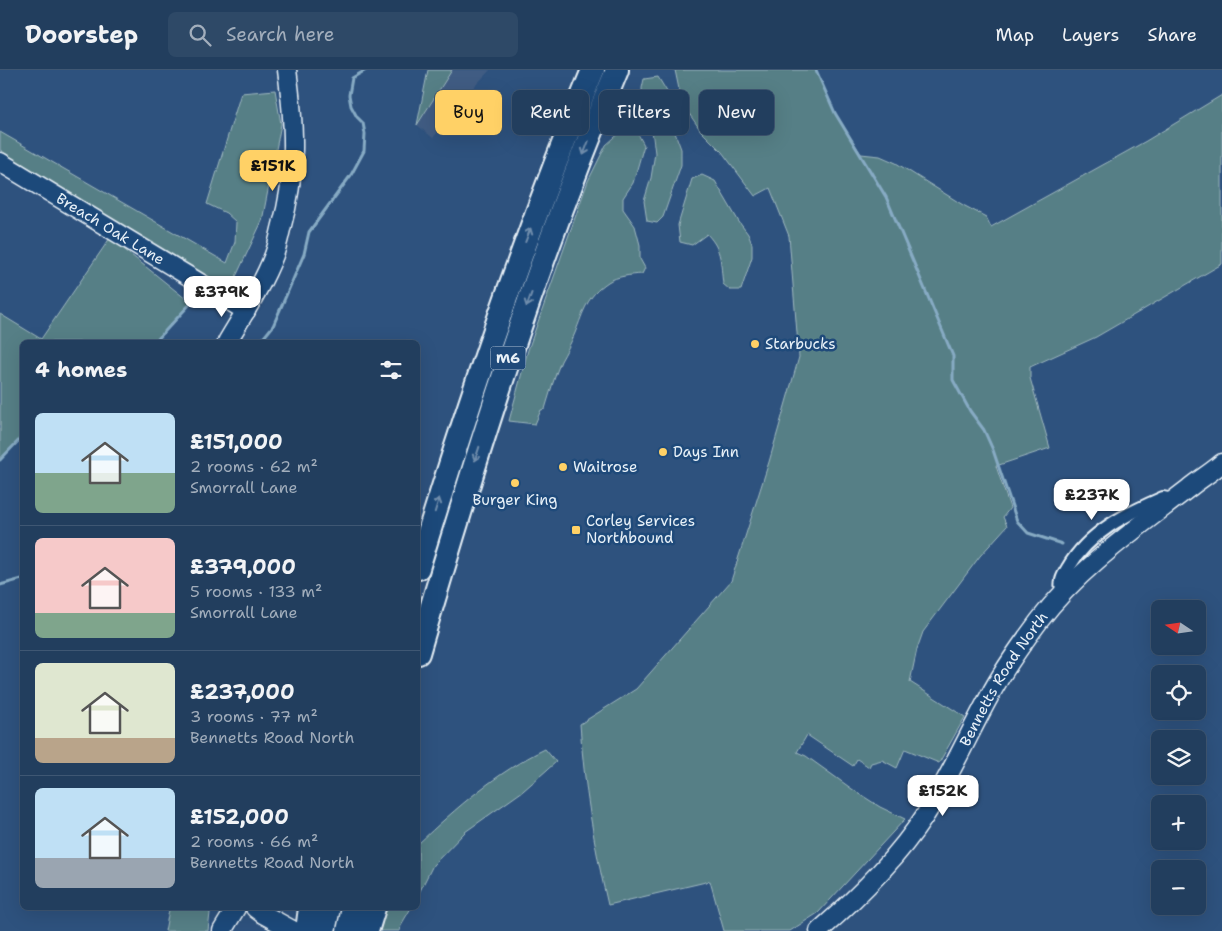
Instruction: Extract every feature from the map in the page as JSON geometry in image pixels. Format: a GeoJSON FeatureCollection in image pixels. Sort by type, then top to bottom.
{"type":"FeatureCollection","features":[{"type":"Feature","properties":{"kind":"highway","name":"M6"},"geometry":{"type":"LineString","coordinates":[[420,561],[451,459],[524,247],[592,70]]}},
{"type":"Feature","properties":{"kind":"highway","name":"M6"},"geometry":{"type":"LineString","coordinates":[[420,645],[474,463],[518,330],[617,70]]}},
{"type":"Feature","properties":{"kind":"highway"},"geometry":{"type":"LineString","coordinates":[[307,931],[310,910]]}},
{"type":"Feature","properties":{"kind":"highway"},"geometry":{"type":"LineString","coordinates":[[324,931],[329,910]]}},
{"type":"Feature","properties":{"kind":"highway"},"geometry":{"type":"LineString","coordinates":[[348,931],[353,910]]}},
{"type":"Feature","properties":{"kind":"highway"},"geometry":{"type":"LineString","coordinates":[[367,931],[373,910]]}},
{"type":"Feature","properties":{"kind":"street"},"geometry":{"type":"LineString","coordinates":[[228,340],[246,311],[274,255],[286,210],[292,179],[294,129],[287,70]]}},
{"type":"Feature","properties":{"kind":"street","name":"Breach Oak Lane"},"geometry":{"type":"LineString","coordinates":[[0,162],[246,311]]}},
{"type":"Feature","properties":{"kind":"street","name":"Bennetts Road North"},"geometry":{"type":"LineString","coordinates":[[819,931],[871,882],[902,848],[923,819],[1011,659],[1063,593],[1103,554],[1222,463]]}},
{"type":"Feature","properties":{"kind":"street"},"geometry":{"type":"LineString","coordinates":[[222,931],[235,910]]}},
{"type":"Feature","properties":{"kind":"street"},"geometry":{"type":"LineString","coordinates":[[258,910],[290,929]]}},
{"type":"Feature","properties":{"kind":"shaded area"},"geometry":{"type":"Polygon","coordinates":[[[452,70],[490,70],[471,90],[439,90],[452,70]]]}},
{"type":"Feature","properties":{"kind":"shaded area"},"geometry":{"type":"Polygon","coordinates":[[[435,97],[435,135],[433,138],[417,125],[435,97]]]}},
{"type":"Feature","properties":{"kind":"green space"},"geometry":{"type":"Polygon","coordinates":[[[428,70],[452,70],[439,90],[435,90],[435,97],[417,125],[428,70]]]}},
{"type":"Feature","properties":{"kind":"green space"},"geometry":{"type":"Polygon","coordinates":[[[675,70],[816,70],[835,113],[861,154],[880,156],[896,163],[963,205],[986,217],[991,227],[1146,141],[1222,95],[1222,264],[1096,337],[1030,367],[1030,378],[1050,448],[996,466],[1010,508],[1003,517],[1007,526],[980,556],[923,632],[917,649],[910,682],[965,717],[939,763],[905,749],[897,768],[882,760],[871,763],[869,767],[857,759],[853,766],[807,735],[797,752],[806,756],[880,807],[905,819],[818,913],[790,931],[724,931],[710,881],[608,905],[598,860],[587,793],[580,724],[636,689],[731,581],[769,462],[799,357],[789,236],[770,188],[755,196],[722,152],[705,135],[774,135],[774,90],[699,90],[699,128],[689,113],[689,90],[679,90],[675,70]]]}},
{"type":"Feature","properties":{"kind":"green space"},"geometry":{"type":"Polygon","coordinates":[[[658,77],[666,90],[642,90],[644,79],[658,77]]]}},
{"type":"Feature","properties":{"kind":"green space"},"geometry":{"type":"Polygon","coordinates":[[[275,90],[281,124],[262,221],[232,285],[220,283],[0,150],[0,132],[227,263],[235,242],[236,222],[226,213],[207,204],[241,93],[275,90]]]}},
{"type":"Feature","properties":{"kind":"green space"},"geometry":{"type":"Polygon","coordinates":[[[617,135],[639,135],[644,145],[633,183],[623,198],[623,209],[635,226],[640,245],[640,259],[645,268],[642,274],[620,277],[608,282],[590,299],[561,361],[545,409],[541,410],[535,424],[509,421],[528,350],[588,181],[606,145],[617,135]]]}},
{"type":"Feature","properties":{"kind":"green space"},"geometry":{"type":"Polygon","coordinates":[[[653,135],[676,135],[681,149],[681,165],[663,217],[657,223],[647,221],[644,201],[651,178],[655,153],[653,135]]]}},
{"type":"Feature","properties":{"kind":"green space"},"geometry":{"type":"Polygon","coordinates":[[[702,175],[715,181],[748,234],[752,244],[752,257],[741,290],[730,290],[723,284],[718,251],[707,234],[692,245],[680,242],[678,225],[692,179],[702,175]]]}},
{"type":"Feature","properties":{"kind":"green space"},"geometry":{"type":"Polygon","coordinates":[[[110,238],[191,303],[157,340],[20,340],[20,439],[0,460],[0,314],[41,339],[110,238]]]}},
{"type":"Feature","properties":{"kind":"green space"},"geometry":{"type":"Polygon","coordinates":[[[545,749],[556,762],[523,791],[465,832],[433,865],[420,891],[420,842],[478,792],[527,758],[545,749]]]}},
{"type":"Feature","properties":{"kind":"green space"},"geometry":{"type":"Polygon","coordinates":[[[169,910],[209,910],[208,931],[165,931],[169,910]]]}},
{"type":"Feature","properties":{"kind":"green space"},"geometry":{"type":"Polygon","coordinates":[[[382,910],[410,910],[401,925],[400,931],[376,931],[382,910]]]}},
{"type":"Feature","properties":{"kind":"waterway"},"geometry":{"type":"LineString","coordinates":[[262,340],[273,326],[304,254],[309,232],[351,175],[364,151],[365,134],[363,123],[351,106],[349,95],[352,78],[366,70]]}},
{"type":"Feature","properties":{"kind":"waterway"},"geometry":{"type":"LineString","coordinates":[[816,70],[835,113],[886,197],[953,356],[953,380],[970,411],[984,430],[993,450],[1017,521],[1028,533],[1062,544]]}},
{"type":"Feature","properties":{"kind":"waterway"},"geometry":{"type":"LineString","coordinates":[[157,340],[191,303]]}},
{"type":"Feature","properties":{"kind":"waterway"},"geometry":{"type":"LineString","coordinates":[[0,460],[20,439]]}},
{"type":"Feature","properties":{"kind":"waterway"},"geometry":{"type":"LineString","coordinates":[[0,585],[20,580]]}},
{"type":"Feature","properties":{"kind":"place","name":"Starbucks"},"geometry":{"type":"Point","coordinates":[755,344]}},
{"type":"Feature","properties":{"kind":"place","name":"Days Inn"},"geometry":{"type":"Point","coordinates":[663,452]}},
{"type":"Feature","properties":{"kind":"place","name":"Waitrose"},"geometry":{"type":"Point","coordinates":[563,467]}},
{"type":"Feature","properties":{"kind":"place","name":"Burger King"},"geometry":{"type":"Point","coordinates":[515,483]}},
{"type":"Feature","properties":{"kind":"place","name":"Corley Services Northbound"},"geometry":{"type":"Point","coordinates":[576,530]}}]}
